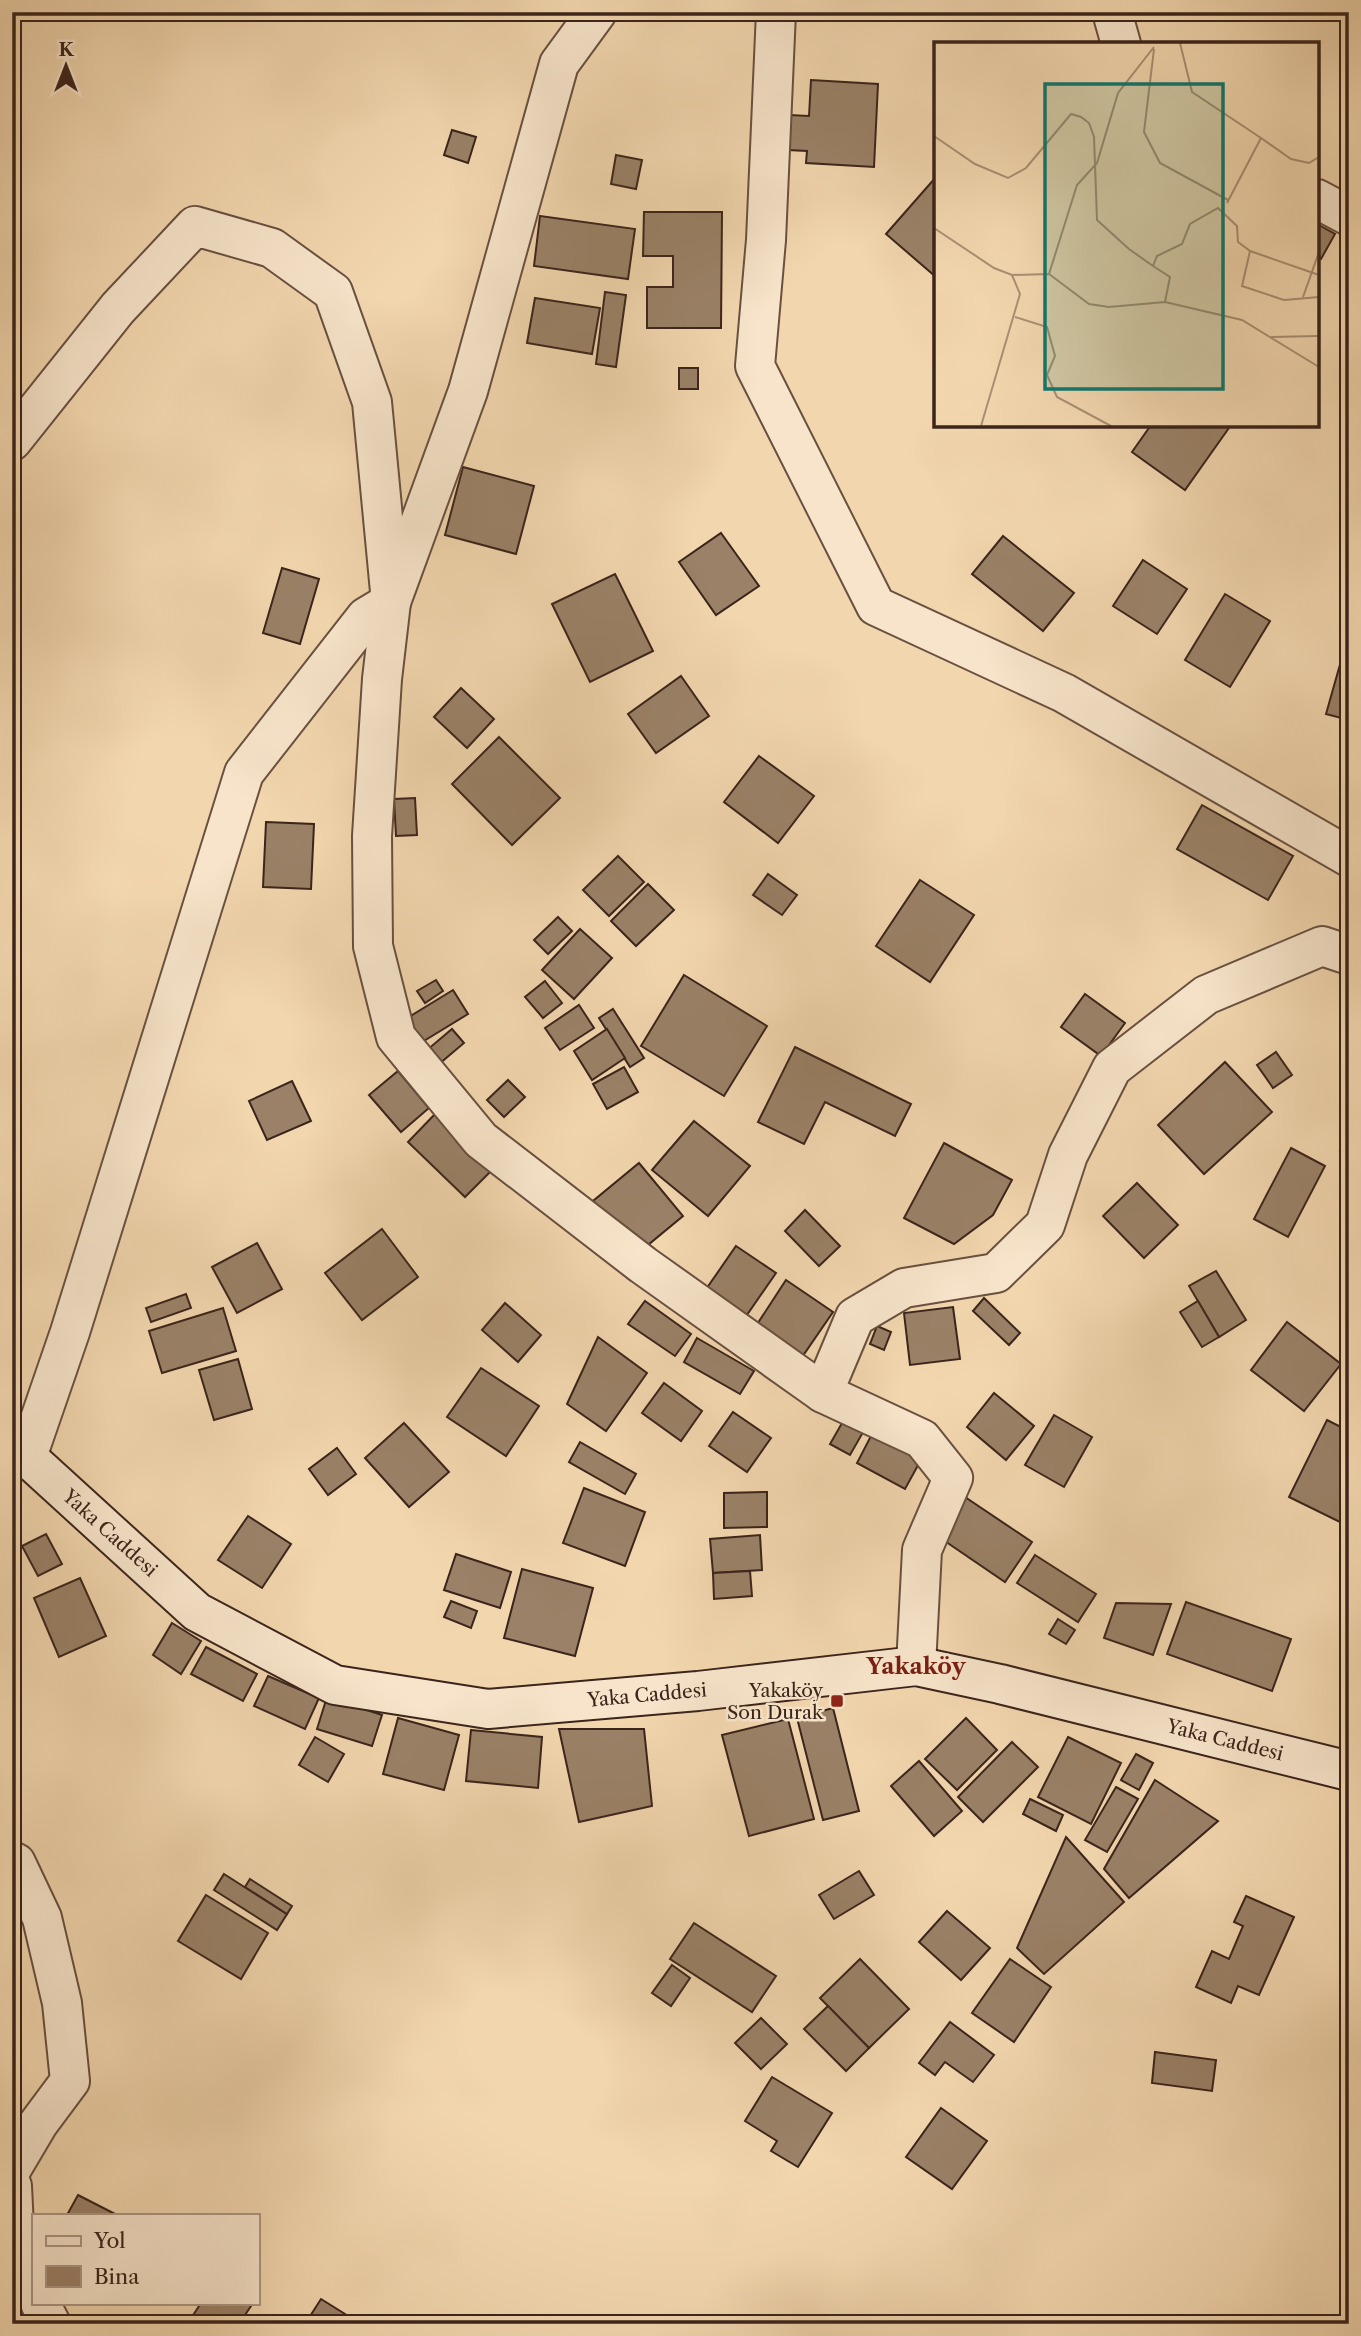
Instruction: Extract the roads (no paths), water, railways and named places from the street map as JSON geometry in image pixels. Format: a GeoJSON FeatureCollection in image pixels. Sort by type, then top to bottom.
{"type":"FeatureCollection","features":[{"type":"Feature","properties":{"kind":"street"},"geometry":{"type":"LineString","coordinates":[[20,1455],[70,1332],[244,773],[366,617],[391,602],[468,391],[559,64],[597,12]]}},
{"type":"Feature","properties":{"kind":"street"},"geometry":{"type":"LineString","coordinates":[[776,12],[766,240],[755,366],[876,606],[1064,693],[1349,857]]}},
{"type":"Feature","properties":{"kind":"street"},"geometry":{"type":"LineString","coordinates":[[1112,12],[1120,42]]}},
{"type":"Feature","properties":{"kind":"street"},"geometry":{"type":"LineString","coordinates":[[1319,201],[1349,216]]}},
{"type":"Feature","properties":{"kind":"street"},"geometry":{"type":"LineString","coordinates":[[12,441],[118,308],[195,226],[272,248],[333,292],[372,402],[391,602],[382,679],[373,864],[373,946],[396,1037],[481,1140],[643,1265],[823,1393],[922,1439],[953,1478],[922,1550],[916,1666]]}},
{"type":"Feature","properties":{"kind":"street"},"geometry":{"type":"LineString","coordinates":[[823,1393],[855,1317],[904,1288],[996,1273],[1045,1225],[1068,1155],[1112,1068],[1206,995],[1322,946],[1349,955]]}},
{"type":"Feature","properties":{"kind":"street","name":"Yaka Caddesi"},"geometry":{"type":"LineString","coordinates":[[20,1455],[197,1612],[335,1685],[488,1709],[698,1691],[916,1666],[1000,1684],[1349,1771]]}},
{"type":"Feature","properties":{"kind":"street"},"geometry":{"type":"LineString","coordinates":[[12,1861],[16,1863],[42,1918],[62,2003],[70,2081],[38,2124],[12,2168]]}},
{"type":"Feature","properties":{"kind":"street"},"geometry":{"type":"LineString","coordinates":[[12,2186],[14,2227],[32,2281]]}},
{"type":"Feature","properties":{"kind":"street"},"geometry":{"type":"LineString","coordinates":[[41,2304],[51,2324]]}},
{"type":"Feature","properties":{"kind":"place","name":"Yakaköy Son Durak"},"geometry":{"type":"Point","coordinates":[837,1701]}},
{"type":"Feature","properties":{"kind":"district","name":"Yakaköy"},"geometry":{"type":"Point","coordinates":[916,1666]}}]}
